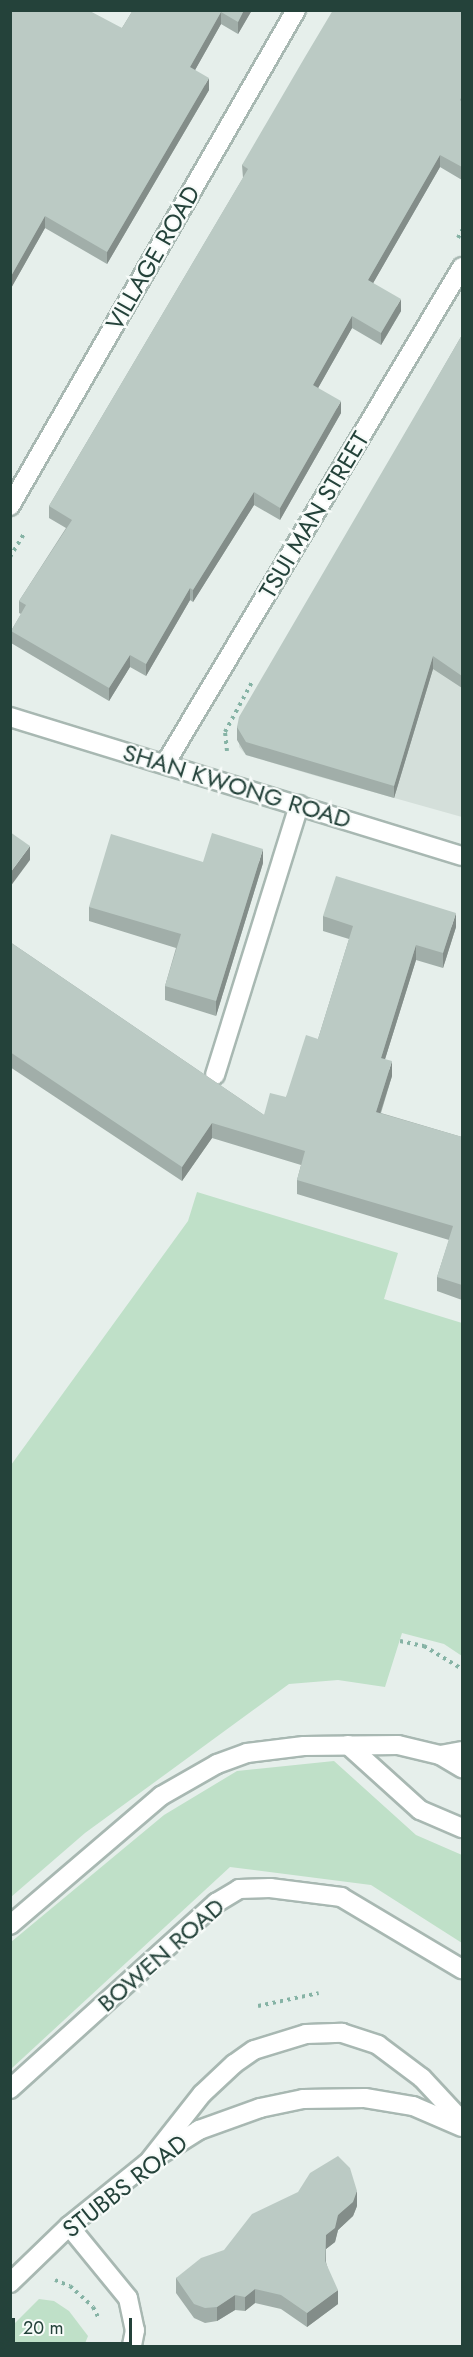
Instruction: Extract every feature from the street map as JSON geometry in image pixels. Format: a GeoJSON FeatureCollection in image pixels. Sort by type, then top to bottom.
{"type":"FeatureCollection","features":[{"type":"Feature","properties":{"kind":"street","name":"VILLAGE ROAD"},"geometry":{"type":"LineString","coordinates":[[10,506],[296,10]]}},
{"type":"Feature","properties":{"kind":"street","name":"TSUI MAN STREET"},"geometry":{"type":"LineString","coordinates":[[165,764],[462,267]]}},
{"type":"Feature","properties":{"kind":"street","name":"SHAN KWONG ROAD"},"geometry":{"type":"LineString","coordinates":[[10,717],[462,856]]}},
{"type":"Feature","properties":{"kind":"street"},"geometry":{"type":"LineString","coordinates":[[215,1075],[299,805]]}},
{"type":"Feature","properties":{"kind":"street"},"geometry":{"type":"LineString","coordinates":[[348,1745],[420,1810],[462,1828]]}},
{"type":"Feature","properties":{"kind":"street"},"geometry":{"type":"LineString","coordinates":[[10,1925],[161,1797],[189,1778],[247,1754],[303,1746],[398,1745],[440,1755],[462,1768]]}},
{"type":"Feature","properties":{"kind":"street"},"geometry":{"type":"LineString","coordinates":[[440,1755],[462,1751]]}},
{"type":"Feature","properties":{"kind":"street","name":"BOWEN ROAD"},"geometry":{"type":"LineString","coordinates":[[10,2089],[216,1903],[239,1889],[270,1888],[340,1897],[462,1969]]}},
{"type":"Feature","properties":{"kind":"street"},"geometry":{"type":"LineString","coordinates":[[147,2163],[202,2094],[234,2064],[270,2043],[306,2034],[342,2033],[378,2044],[422,2078],[462,2121]]}},
{"type":"Feature","properties":{"kind":"street","name":"STUBBS ROAD"},"geometry":{"type":"LineString","coordinates":[[10,2283],[69,2226],[147,2163],[199,2130],[260,2108],[303,2099],[390,2100],[437,2114],[462,2127]]}},
{"type":"Feature","properties":{"kind":"street"},"geometry":{"type":"LineString","coordinates":[[69,2226],[128,2298],[135,2330],[132,2346]]}},
{"type":"Feature","properties":{"kind":"path"},"geometry":{"type":"LineString","coordinates":[[400,1641],[423,1646],[462,1668]]}},
{"type":"Feature","properties":{"kind":"path"},"geometry":{"type":"LineString","coordinates":[[258,2006],[319,1994]]}},
{"type":"Feature","properties":{"kind":"path"},"geometry":{"type":"LineString","coordinates":[[48,2279],[70,2286],[93,2307],[101,2327]]}},
{"type":"Feature","properties":{"kind":"shaded area"},"geometry":{"type":"Polygon","coordinates":[[[462,575],[462,817],[246,755],[239,747],[239,730],[462,575]]]}},
{"type":"Feature","properties":{"kind":"green space"},"geometry":{"type":"Polygon","coordinates":[[[197,1192],[398,1253],[384,1299],[462,1323],[462,1656],[444,1644],[402,1633],[385,1687],[338,1680],[289,1684],[85,1833],[11,1897],[11,1465],[188,1221],[197,1192]]]}},
{"type":"Feature","properties":{"kind":"green space"},"geometry":{"type":"Polygon","coordinates":[[[334,1761],[416,1835],[462,1855],[462,1943],[371,1885],[230,1867],[11,2069],[11,1942],[164,1815],[237,1771],[334,1761]]]}},
{"type":"Feature","properties":{"kind":"green space"},"geometry":{"type":"Polygon","coordinates":[[[39,2299],[54,2301],[69,2311],[88,2336],[84,2346],[11,2346],[11,2327],[39,2299]]]}},
{"type":"Feature","properties":{"kind":"building"},"geometry":{"type":"Polygon","coordinates":[[[10,10],[88,10],[122,28],[133,10],[244,10],[238,22],[221,12],[190,67],[209,78],[107,252],[45,216],[10,278],[10,10]]]}},
{"type":"Feature","properties":{"kind":"building"},"geometry":{"type":"Polygon","coordinates":[[[333,10],[462,10],[462,96],[460,100],[462,102],[462,167],[440,155],[368,280],[401,299],[381,333],[352,316],[313,385],[341,401],[280,508],[254,492],[193,590],[190,588],[146,664],[130,655],[109,688],[11,631],[26,605],[19,601],[72,520],[49,506],[248,169],[242,165],[333,10]]]}},
{"type":"Feature","properties":{"kind":"building"},"geometry":{"type":"Polygon","coordinates":[[[462,335],[462,676],[433,656],[394,786],[246,742],[237,727],[239,717],[462,335]]]}},
{"type":"Feature","properties":{"kind":"building"},"geometry":{"type":"Polygon","coordinates":[[[10,832],[30,846],[10,873],[10,832]]]}},
{"type":"Feature","properties":{"kind":"building"},"geometry":{"type":"Polygon","coordinates":[[[212,833],[263,849],[216,1001],[165,986],[181,934],[89,907],[111,834],[203,862],[212,833]]]}},
{"type":"Feature","properties":{"kind":"building"},"geometry":{"type":"Polygon","coordinates":[[[336,876],[456,913],[443,953],[416,945],[381,1058],[392,1061],[376,1112],[462,1137],[462,1285],[437,1277],[453,1226],[297,1180],[305,1151],[212,1123],[182,1167],[10,1052],[10,942],[264,1115],[270,1093],[286,1097],[306,1035],[318,1039],[353,926],[323,916],[336,876]]]}},
{"type":"Feature","properties":{"kind":"building"},"geometry":{"type":"Polygon","coordinates":[[[338,2156],[350,2168],[357,2191],[353,2202],[338,2215],[335,2228],[326,2235],[325,2261],[338,2290],[307,2313],[281,2295],[255,2289],[245,2297],[235,2295],[217,2307],[205,2308],[194,2304],[176,2278],[201,2258],[224,2250],[252,2214],[298,2192],[310,2173],[338,2156]]]}}]}
